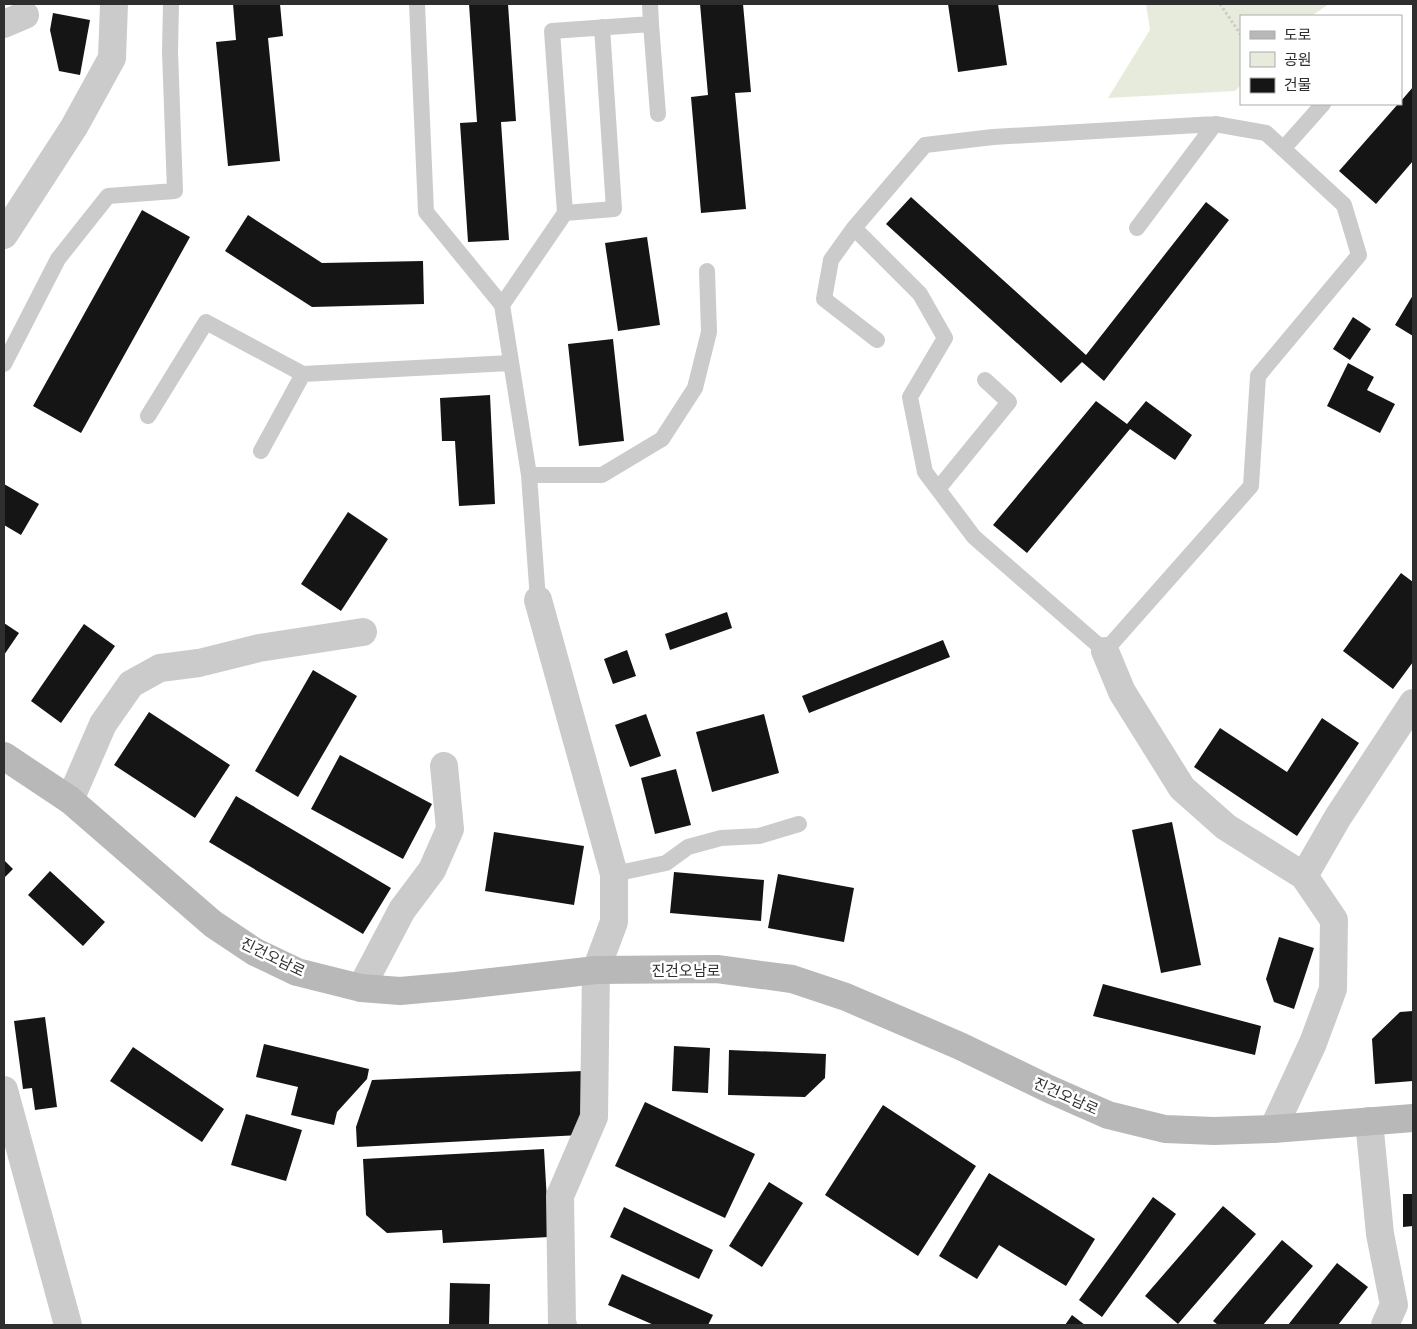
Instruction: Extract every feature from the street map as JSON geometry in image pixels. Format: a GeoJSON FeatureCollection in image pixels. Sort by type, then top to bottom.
{"type":"FeatureCollection","features":[{"type":"Feature","properties":{"kind":"main road","name":"진건오남로"},"geometry":{"type":"LineString","coordinates":[[4,756],[70,800],[213,924],[255,952],[297,972],[361,988],[400,991],[596,970],[717,968],[792,979],[846,997],[1108,1115],[1165,1129],[1214,1131],[1273,1129],[1413,1118]]}},
{"type":"Feature","properties":{"kind":"street"},"geometry":{"type":"LineString","coordinates":[[4,235],[74,127],[112,58],[114,4]]}},
{"type":"Feature","properties":{"kind":"street"},"geometry":{"type":"LineString","coordinates":[[538,600],[614,874],[614,922],[596,970],[594,1117],[560,1196],[563,1325]]}},
{"type":"Feature","properties":{"kind":"street"},"geometry":{"type":"LineString","coordinates":[[70,800],[103,724],[131,684],[160,668],[199,664],[259,648],[363,632]]}},
{"type":"Feature","properties":{"kind":"street"},"geometry":{"type":"LineString","coordinates":[[1105,651],[1122,692],[1182,788],[1226,827],[1304,876],[1334,920],[1332,988],[1313,1043],[1273,1129]]}},
{"type":"Feature","properties":{"kind":"street"},"geometry":{"type":"LineString","coordinates":[[1304,876],[1338,817],[1413,703]]}},
{"type":"Feature","properties":{"kind":"street"},"geometry":{"type":"LineString","coordinates":[[361,988],[402,910],[432,870],[450,829],[444,766]]}},
{"type":"Feature","properties":{"kind":"street"},"geometry":{"type":"LineString","coordinates":[[4,1090],[68,1325]]}},
{"type":"Feature","properties":{"kind":"street"},"geometry":{"type":"LineString","coordinates":[[1369,1121],[1380,1234],[1396,1318]]}},
{"type":"Feature","properties":{"kind":"lane"},"geometry":{"type":"LineString","coordinates":[[4,364],[58,259],[108,196],[175,191],[170,51],[171,4]]}},
{"type":"Feature","properties":{"kind":"lane"},"geometry":{"type":"LineString","coordinates":[[417,4],[426,212],[502,305],[529,475],[538,600]]}},
{"type":"Feature","properties":{"kind":"lane"},"geometry":{"type":"LineString","coordinates":[[650,4],[658,114]]}},
{"type":"Feature","properties":{"kind":"lane"},"geometry":{"type":"LineString","coordinates":[[502,305],[565,213],[552,32],[651,24]]}},
{"type":"Feature","properties":{"kind":"lane"},"geometry":{"type":"LineString","coordinates":[[565,213],[614,209],[602,27]]}},
{"type":"Feature","properties":{"kind":"lane"},"geometry":{"type":"LineString","coordinates":[[1282,149],[1323,105]]}},
{"type":"Feature","properties":{"kind":"lane"},"geometry":{"type":"LineString","coordinates":[[1137,228],[1215,124]]}},
{"type":"Feature","properties":{"kind":"lane"},"geometry":{"type":"LineString","coordinates":[[854,228],[920,294],[945,338],[910,397],[925,472],[974,537],[1105,651],[1251,486],[1258,376],[1359,255],[1344,205],[1266,133],[1215,124],[993,137],[925,145],[854,228],[831,260],[824,299],[877,340]]}},
{"type":"Feature","properties":{"kind":"lane"},"geometry":{"type":"LineString","coordinates":[[529,475],[602,474],[662,439],[695,388],[709,332],[707,271]]}},
{"type":"Feature","properties":{"kind":"lane"},"geometry":{"type":"LineString","coordinates":[[148,416],[206,322],[303,374],[511,362]]}},
{"type":"Feature","properties":{"kind":"lane"},"geometry":{"type":"LineString","coordinates":[[261,451],[303,374]]}},
{"type":"Feature","properties":{"kind":"lane"},"geometry":{"type":"LineString","coordinates":[[938,489],[1009,402],[985,380]]}},
{"type":"Feature","properties":{"kind":"lane"},"geometry":{"type":"LineString","coordinates":[[614,874],[666,863],[688,847],[721,838],[759,836],[799,824]]}},
{"type":"Feature","properties":{"kind":"path"},"geometry":{"type":"LineString","coordinates":[[1220,4],[1240,34]]}},
{"type":"Feature","properties":{"kind":"green space"},"geometry":{"type":"Polygon","coordinates":[[[1146,4],[1329,4],[1312,15],[1240,15],[1240,86],[1235,91],[1108,98],[1150,30],[1146,4]]]}},
{"type":"Feature","properties":{"kind":"building"},"geometry":{"type":"Polygon","coordinates":[[[233,4],[280,4],[283,36],[268,38],[280,161],[228,166],[216,42],[236,40],[233,4]]]}},
{"type":"Feature","properties":{"kind":"building"},"geometry":{"type":"Polygon","coordinates":[[[469,4],[508,4],[516,121],[501,122],[509,240],[468,242],[460,123],[477,122],[469,4]]]}},
{"type":"Feature","properties":{"kind":"building"},"geometry":{"type":"Polygon","coordinates":[[[700,4],[743,4],[751,92],[735,93],[746,209],[701,213],[691,97],[708,95],[700,4]]]}},
{"type":"Feature","properties":{"kind":"building"},"geometry":{"type":"Polygon","coordinates":[[[948,4],[998,4],[1007,65],[958,72],[948,4]]]}},
{"type":"Feature","properties":{"kind":"building"},"geometry":{"type":"Polygon","coordinates":[[[53,13],[90,20],[80,75],[59,71],[50,30],[53,13]]]}},
{"type":"Feature","properties":{"kind":"building"},"geometry":{"type":"Polygon","coordinates":[[[1413,87],[1413,161],[1376,204],[1339,171],[1397,105],[1402,105],[1402,100],[1413,87]]]}},
{"type":"Feature","properties":{"kind":"building"},"geometry":{"type":"Polygon","coordinates":[[[911,197],[1086,355],[1206,202],[1229,220],[1104,381],[1082,362],[1061,383],[886,224],[911,197]]]}},
{"type":"Feature","properties":{"kind":"building"},"geometry":{"type":"Polygon","coordinates":[[[142,210],[190,237],[81,433],[33,406],[142,210]]]}},
{"type":"Feature","properties":{"kind":"building"},"geometry":{"type":"Polygon","coordinates":[[[248,215],[322,263],[423,261],[424,304],[312,307],[225,251],[248,215]]]}},
{"type":"Feature","properties":{"kind":"building"},"geometry":{"type":"Polygon","coordinates":[[[647,237],[660,325],[618,331],[605,243],[647,237]]]}},
{"type":"Feature","properties":{"kind":"building"},"geometry":{"type":"Polygon","coordinates":[[[1413,295],[1413,336],[1395,325],[1413,295]]]}},
{"type":"Feature","properties":{"kind":"building"},"geometry":{"type":"Polygon","coordinates":[[[1353,317],[1371,329],[1350,360],[1333,349],[1353,317]]]}},
{"type":"Feature","properties":{"kind":"building"},"geometry":{"type":"Polygon","coordinates":[[[613,339],[624,441],[579,446],[568,344],[613,339]]]}},
{"type":"Feature","properties":{"kind":"building"},"geometry":{"type":"Polygon","coordinates":[[[1348,363],[1374,377],[1367,390],[1395,404],[1380,433],[1327,406],[1348,363]]]}},
{"type":"Feature","properties":{"kind":"building"},"geometry":{"type":"Polygon","coordinates":[[[490,395],[495,504],[459,506],[455,441],[442,441],[440,398],[490,395]]]}},
{"type":"Feature","properties":{"kind":"building"},"geometry":{"type":"Polygon","coordinates":[[[1096,401],[1127,424],[1146,401],[1192,435],[1175,460],[1130,429],[1027,553],[993,525],[1096,401]]]}},
{"type":"Feature","properties":{"kind":"building"},"geometry":{"type":"Polygon","coordinates":[[[4,484],[39,504],[21,535],[4,525],[4,484]]]}},
{"type":"Feature","properties":{"kind":"building"},"geometry":{"type":"Polygon","coordinates":[[[348,512],[388,539],[341,611],[301,584],[348,512]]]}},
{"type":"Feature","properties":{"kind":"building"},"geometry":{"type":"Polygon","coordinates":[[[1401,573],[1413,582],[1413,662],[1393,689],[1343,651],[1401,573]]]}},
{"type":"Feature","properties":{"kind":"building"},"geometry":{"type":"Polygon","coordinates":[[[727,612],[732,628],[670,650],[665,634],[727,612]]]}},
{"type":"Feature","properties":{"kind":"building"},"geometry":{"type":"Polygon","coordinates":[[[4,623],[19,633],[4,655],[4,623]]]}},
{"type":"Feature","properties":{"kind":"building"},"geometry":{"type":"Polygon","coordinates":[[[84,624],[115,646],[61,723],[31,701],[84,624]]]}},
{"type":"Feature","properties":{"kind":"building"},"geometry":{"type":"Polygon","coordinates":[[[943,640],[950,657],[809,713],[802,696],[943,640]]]}},
{"type":"Feature","properties":{"kind":"building"},"geometry":{"type":"Polygon","coordinates":[[[627,650],[636,676],[613,684],[604,659],[627,650]]]}},
{"type":"Feature","properties":{"kind":"building"},"geometry":{"type":"Polygon","coordinates":[[[313,670],[357,696],[298,797],[255,771],[313,670]]]}},
{"type":"Feature","properties":{"kind":"building"},"geometry":{"type":"Polygon","coordinates":[[[149,712],[230,765],[195,818],[114,765],[149,712]]]}},
{"type":"Feature","properties":{"kind":"building"},"geometry":{"type":"Polygon","coordinates":[[[646,714],[661,756],[630,767],[615,725],[646,714]]]}},
{"type":"Feature","properties":{"kind":"building"},"geometry":{"type":"Polygon","coordinates":[[[764,714],[779,773],[712,792],[696,732],[764,714]]]}},
{"type":"Feature","properties":{"kind":"building"},"geometry":{"type":"Polygon","coordinates":[[[1322,718],[1359,743],[1297,836],[1194,767],[1220,728],[1287,772],[1322,718]]]}},
{"type":"Feature","properties":{"kind":"building"},"geometry":{"type":"Polygon","coordinates":[[[340,755],[432,804],[403,859],[311,809],[340,755]]]}},
{"type":"Feature","properties":{"kind":"building"},"geometry":{"type":"Polygon","coordinates":[[[676,769],[691,825],[655,834],[641,778],[676,769]]]}},
{"type":"Feature","properties":{"kind":"building"},"geometry":{"type":"Polygon","coordinates":[[[236,796],[391,888],[363,934],[209,842],[236,796]]]}},
{"type":"Feature","properties":{"kind":"building"},"geometry":{"type":"Polygon","coordinates":[[[1172,822],[1201,965],[1161,973],[1132,830],[1172,822]]]}},
{"type":"Feature","properties":{"kind":"building"},"geometry":{"type":"Polygon","coordinates":[[[494,832],[584,846],[574,905],[485,891],[494,832]]]}},
{"type":"Feature","properties":{"kind":"building"},"geometry":{"type":"Polygon","coordinates":[[[4,860],[13,869],[4,878],[4,860]]]}},
{"type":"Feature","properties":{"kind":"building"},"geometry":{"type":"Polygon","coordinates":[[[50,871],[105,922],[83,946],[28,895],[50,871]]]}},
{"type":"Feature","properties":{"kind":"building"},"geometry":{"type":"Polygon","coordinates":[[[674,872],[764,880],[761,921],[670,913],[674,872]]]}},
{"type":"Feature","properties":{"kind":"building"},"geometry":{"type":"Polygon","coordinates":[[[778,874],[854,888],[844,942],[768,928],[778,874]]]}},
{"type":"Feature","properties":{"kind":"building"},"geometry":{"type":"Polygon","coordinates":[[[1279,937],[1314,948],[1294,1009],[1274,1002],[1266,979],[1279,937]]]}},
{"type":"Feature","properties":{"kind":"building"},"geometry":{"type":"Polygon","coordinates":[[[1103,984],[1261,1026],[1255,1055],[1093,1016],[1103,984]]]}},
{"type":"Feature","properties":{"kind":"building"},"geometry":{"type":"Polygon","coordinates":[[[1413,1011],[1413,1081],[1375,1084],[1372,1039],[1400,1012],[1413,1011]]]}},
{"type":"Feature","properties":{"kind":"building"},"geometry":{"type":"Polygon","coordinates":[[[45,1017],[57,1107],[35,1110],[32,1088],[23,1089],[14,1021],[45,1017]]]}},
{"type":"Feature","properties":{"kind":"building"},"geometry":{"type":"Polygon","coordinates":[[[264,1044],[369,1069],[367,1079],[337,1112],[334,1125],[291,1115],[298,1087],[256,1077],[264,1044]]]}},
{"type":"Feature","properties":{"kind":"building"},"geometry":{"type":"Polygon","coordinates":[[[674,1046],[710,1048],[708,1093],[672,1091],[674,1046]]]}},
{"type":"Feature","properties":{"kind":"building"},"geometry":{"type":"Polygon","coordinates":[[[133,1047],[224,1109],[202,1142],[110,1081],[133,1047]]]}},
{"type":"Feature","properties":{"kind":"building"},"geometry":{"type":"Polygon","coordinates":[[[729,1050],[826,1054],[825,1078],[805,1097],[728,1095],[729,1050]]]}},
{"type":"Feature","properties":{"kind":"building"},"geometry":{"type":"Polygon","coordinates":[[[583,1071],[580,1135],[357,1147],[356,1127],[372,1080],[583,1071]]]}},
{"type":"Feature","properties":{"kind":"building"},"geometry":{"type":"Polygon","coordinates":[[[645,1102],[755,1154],[725,1218],[615,1166],[645,1102]]]}},
{"type":"Feature","properties":{"kind":"building"},"geometry":{"type":"Polygon","coordinates":[[[883,1105],[976,1166],[918,1256],[825,1195],[883,1105]]]}},
{"type":"Feature","properties":{"kind":"building"},"geometry":{"type":"Polygon","coordinates":[[[246,1114],[302,1130],[286,1181],[231,1165],[246,1114]]]}},
{"type":"Feature","properties":{"kind":"building"},"geometry":{"type":"Polygon","coordinates":[[[544,1149],[549,1237],[443,1243],[442,1230],[387,1233],[366,1215],[363,1159],[544,1149]]]}},
{"type":"Feature","properties":{"kind":"building"},"geometry":{"type":"Polygon","coordinates":[[[989,1173],[1095,1239],[1066,1286],[999,1245],[977,1279],[939,1256],[989,1173]]]}},
{"type":"Feature","properties":{"kind":"building"},"geometry":{"type":"Polygon","coordinates":[[[769,1182],[803,1203],[762,1267],[729,1246],[769,1182]]]}},
{"type":"Feature","properties":{"kind":"building"},"geometry":{"type":"Polygon","coordinates":[[[1403,1194],[1413,1194],[1413,1226],[1403,1227],[1403,1194]]]}},
{"type":"Feature","properties":{"kind":"building"},"geometry":{"type":"Polygon","coordinates":[[[1153,1197],[1176,1214],[1102,1317],[1079,1300],[1153,1197]]]}},
{"type":"Feature","properties":{"kind":"building"},"geometry":{"type":"Polygon","coordinates":[[[1223,1206],[1256,1234],[1178,1324],[1145,1296],[1223,1206]]]}},
{"type":"Feature","properties":{"kind":"building"},"geometry":{"type":"Polygon","coordinates":[[[624,1207],[713,1250],[699,1279],[610,1237],[624,1207]]]}},
{"type":"Feature","properties":{"kind":"building"},"geometry":{"type":"Polygon","coordinates":[[[1282,1240],[1313,1266],[1263,1325],[1218,1325],[1213,1321],[1282,1240]]]}},
{"type":"Feature","properties":{"kind":"building"},"geometry":{"type":"Polygon","coordinates":[[[1337,1263],[1368,1287],[1338,1325],[1288,1325],[1337,1263]]]}},
{"type":"Feature","properties":{"kind":"building"},"geometry":{"type":"Polygon","coordinates":[[[622,1274],[713,1315],[708,1325],[654,1325],[608,1305],[622,1274]]]}},
{"type":"Feature","properties":{"kind":"building"},"geometry":{"type":"Polygon","coordinates":[[[450,1283],[490,1284],[489,1325],[449,1325],[450,1283]]]}},
{"type":"Feature","properties":{"kind":"building"},"geometry":{"type":"Polygon","coordinates":[[[1072,1315],[1085,1325],[1065,1325],[1072,1315]]]}}]}
